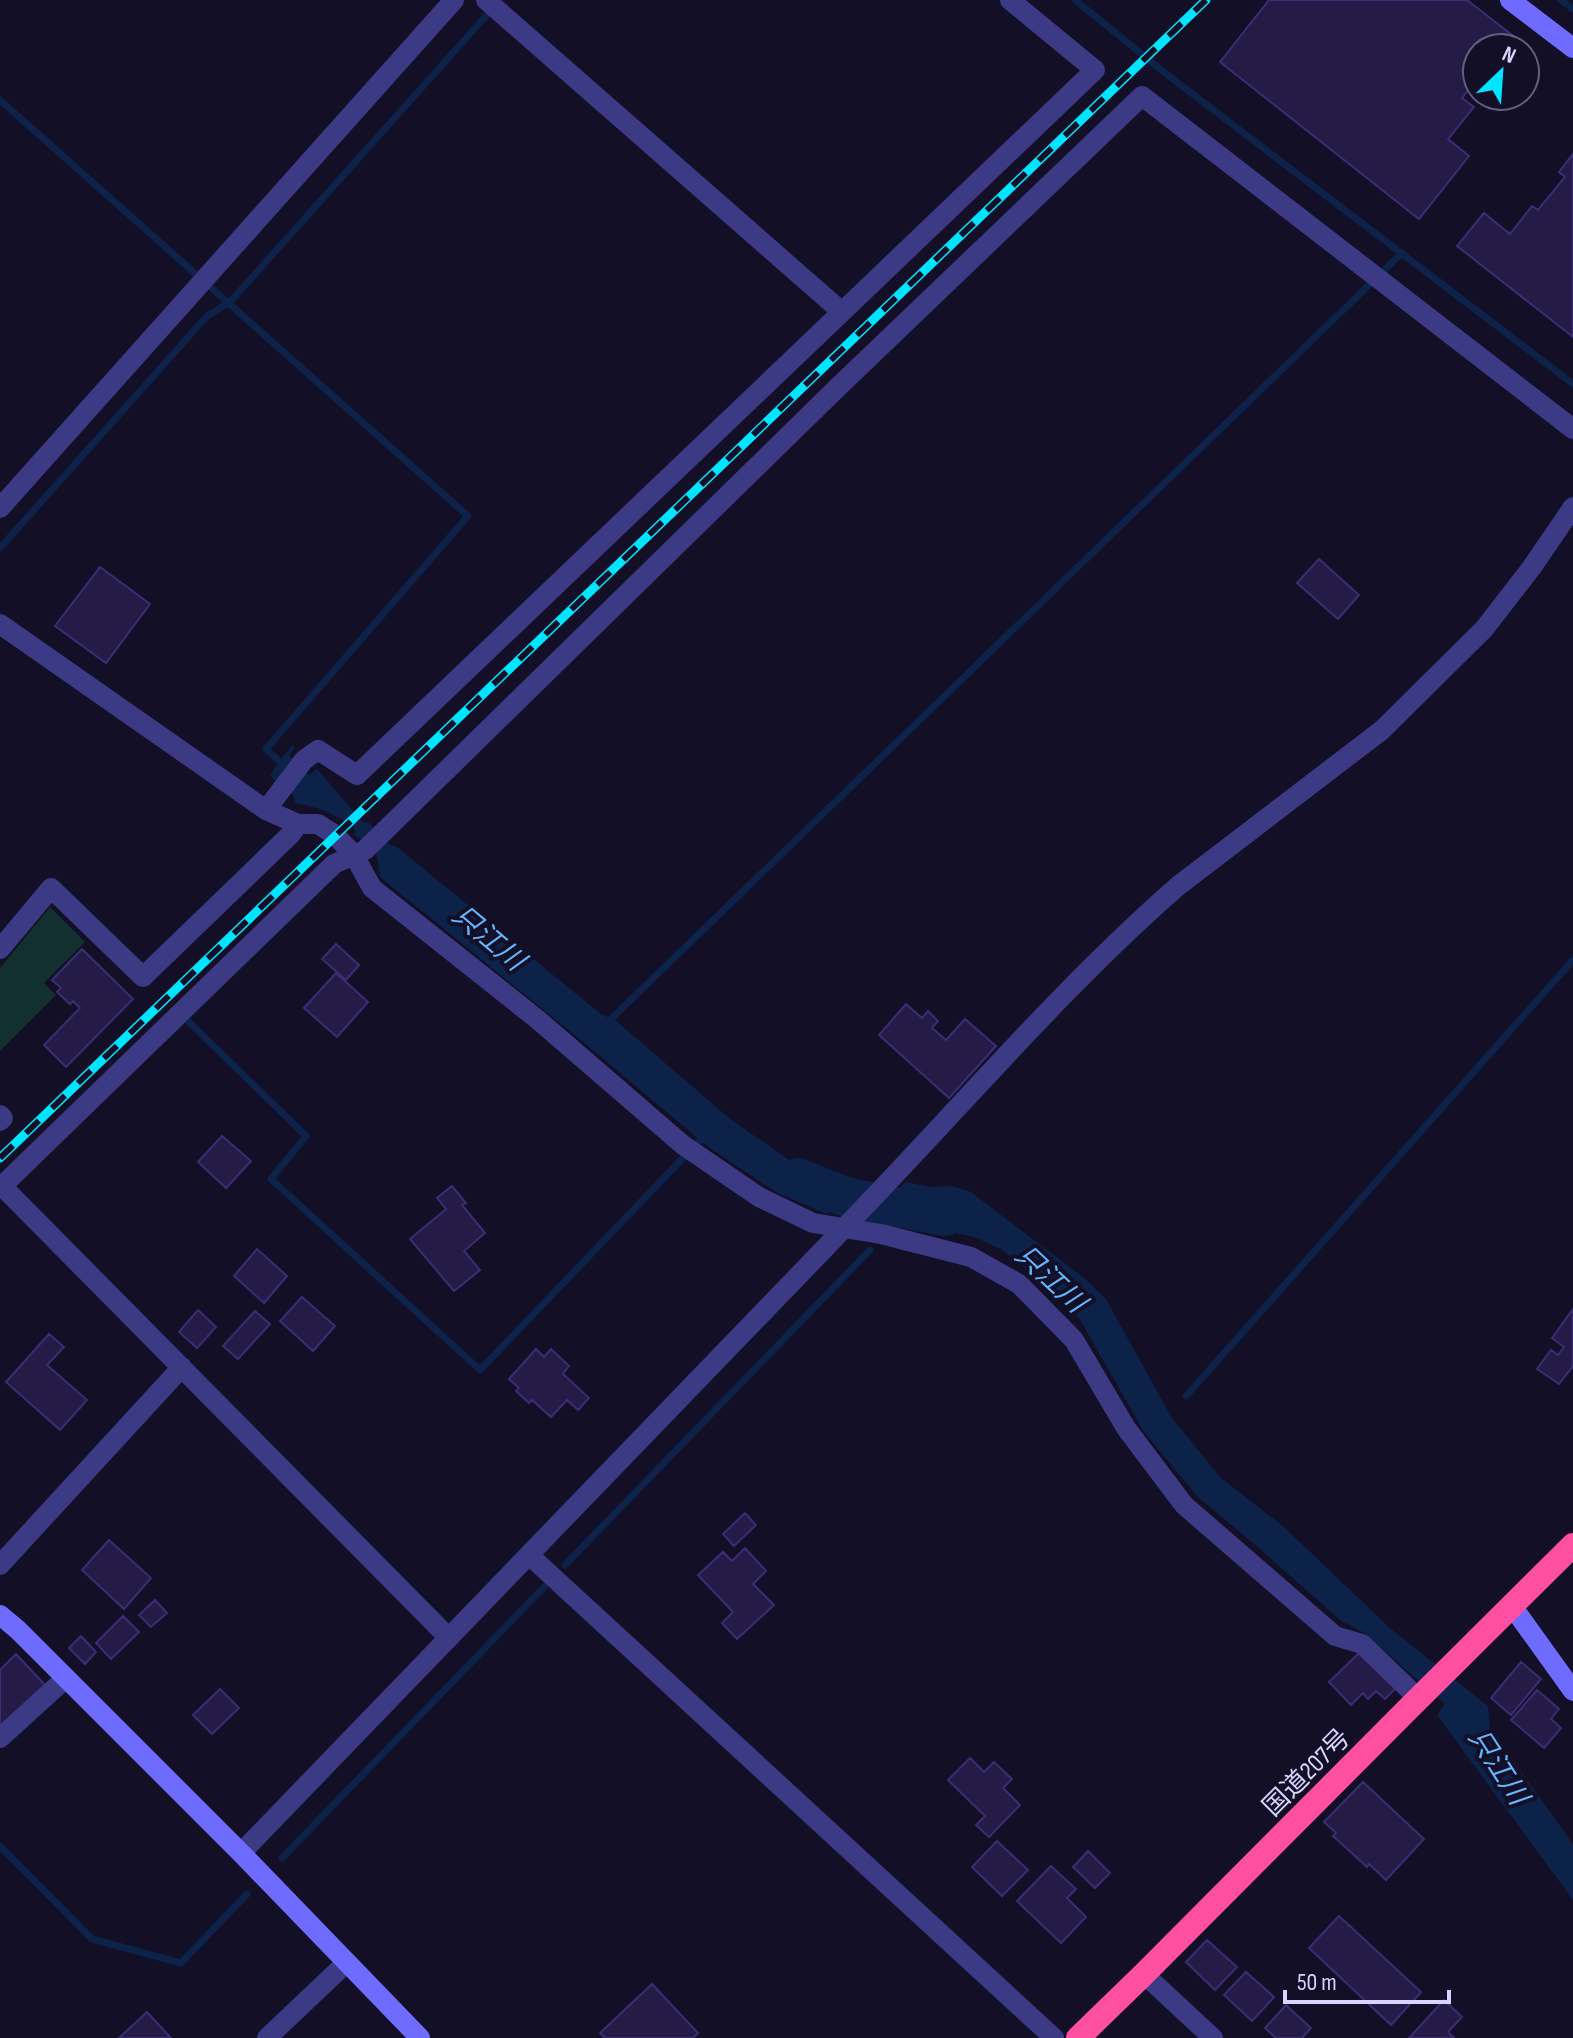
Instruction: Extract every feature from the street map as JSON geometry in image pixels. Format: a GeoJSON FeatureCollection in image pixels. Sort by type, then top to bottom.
{"type":"FeatureCollection","features":[{"type":"Feature","properties":{"kind":"highway","name":"国道207号"},"geometry":{"type":"LineString","coordinates":[[1078,2038],[1573,1545]]}},
{"type":"Feature","properties":{"kind":"street"},"geometry":{"type":"LineString","coordinates":[[0,508],[454,0]]}},
{"type":"Feature","properties":{"kind":"street"},"geometry":{"type":"LineString","coordinates":[[266,810],[304,760],[318,750],[357,775],[1095,70],[1010,0]]}},
{"type":"Feature","properties":{"kind":"street"},"geometry":{"type":"LineString","coordinates":[[1510,0],[1573,48]]}},
{"type":"Feature","properties":{"kind":"street"},"geometry":{"type":"LineString","coordinates":[[491,4],[842,312]]}},
{"type":"Feature","properties":{"kind":"street"},"geometry":{"type":"LineString","coordinates":[[449,1638],[1,1187],[334,864],[360,852],[382,833],[836,389],[1142,96],[1573,429]]}},
{"type":"Feature","properties":{"kind":"street"},"geometry":{"type":"LineString","coordinates":[[241,1853],[844,1229],[1041,1019],[1148,912],[1382,730],[1484,629],[1573,507]]}},
{"type":"Feature","properties":{"kind":"street"},"geometry":{"type":"LineString","coordinates":[[0,624],[266,810],[298,824],[318,824],[360,852],[372,888],[537,1019],[691,1150],[759,1197],[813,1223],[881,1234],[971,1257],[1019,1284],[1074,1340],[1126,1428],[1184,1505],[1335,1636],[1362,1644],[1418,1698]]}},
{"type":"Feature","properties":{"kind":"street"},"geometry":{"type":"LineString","coordinates":[[0,949],[51,888],[143,977],[298,824]]}},
{"type":"Feature","properties":{"kind":"street"},"geometry":{"type":"LineString","coordinates":[[0,1115],[3,1118],[0,1121]]}},
{"type":"Feature","properties":{"kind":"street"},"geometry":{"type":"LineString","coordinates":[[0,1565],[182,1367]]}},
{"type":"Feature","properties":{"kind":"street"},"geometry":{"type":"LineString","coordinates":[[529,1555],[1054,2038]]}},
{"type":"Feature","properties":{"kind":"street"},"geometry":{"type":"LineString","coordinates":[[1512,1606],[1573,1691]]}},
{"type":"Feature","properties":{"kind":"street"},"geometry":{"type":"LineString","coordinates":[[0,1615],[241,1853],[420,2038]]}},
{"type":"Feature","properties":{"kind":"street"},"geometry":{"type":"LineString","coordinates":[[0,1738],[66,1678]]}},
{"type":"Feature","properties":{"kind":"street"},"geometry":{"type":"LineString","coordinates":[[267,2038],[346,1963]]}},
{"type":"Feature","properties":{"kind":"street"},"geometry":{"type":"LineString","coordinates":[[1144,1974],[1213,2038]]}},
{"type":"Feature","properties":{"kind":"green space"},"geometry":{"type":"Polygon","coordinates":[[[50,907],[85,942],[44,983],[56,995],[0,1051],[0,968],[50,907]]]}},
{"type":"Feature","properties":{"kind":"water"},"geometry":{"type":"Polygon","coordinates":[[[294,744],[289,755],[309,775],[317,769],[363,822],[370,823],[381,840],[397,847],[602,1015],[614,1019],[729,1118],[792,1162],[847,1186],[848,1207],[826,1214],[776,1192],[707,1146],[380,877],[376,850],[354,835],[355,830],[327,812],[295,803],[293,795],[270,776],[294,744]]]}},
{"type":"Feature","properties":{"kind":"water"},"geometry":{"type":"Polygon","coordinates":[[[906,1182],[930,1187],[952,1186],[971,1192],[1084,1278],[1106,1299],[1172,1418],[1220,1477],[1284,1527],[1391,1629],[1488,1706],[1490,1728],[1573,1844],[1573,1900],[1437,1715],[1445,1704],[1364,1633],[1340,1620],[1198,1497],[1144,1432],[1079,1318],[1026,1269],[1001,1249],[971,1236],[893,1222],[893,1200],[906,1182]]]}},
{"type":"Feature","properties":{"kind":"building"},"geometry":{"type":"Polygon","coordinates":[[[1269,0],[1467,0],[1508,32],[1461,32],[1461,112],[1470,112],[1448,139],[1469,156],[1419,219],[1220,62],[1269,0]]]}},
{"type":"Feature","properties":{"kind":"building"},"geometry":{"type":"Polygon","coordinates":[[[1573,154],[1573,337],[1457,246],[1484,213],[1510,234],[1532,206],[1538,210],[1565,177],[1559,172],[1573,154]]]}},
{"type":"Feature","properties":{"kind":"building"},"geometry":{"type":"Polygon","coordinates":[[[1319,559],[1359,595],[1338,619],[1297,583],[1319,559]]]}},
{"type":"Feature","properties":{"kind":"building"},"geometry":{"type":"Polygon","coordinates":[[[100,567],[150,604],[106,663],[55,626],[100,567]]]}},
{"type":"Feature","properties":{"kind":"building"},"geometry":{"type":"Polygon","coordinates":[[[336,944],[359,965],[346,980],[322,959],[336,944]]]}},
{"type":"Feature","properties":{"kind":"building"},"geometry":{"type":"Polygon","coordinates":[[[82,949],[133,999],[66,1067],[44,1045],[80,1008],[73,1001],[70,1004],[57,992],[61,988],[52,980],[82,949]]]}},
{"type":"Feature","properties":{"kind":"building"},"geometry":{"type":"Polygon","coordinates":[[[336,973],[368,1002],[337,1037],[304,1008],[336,973]]]}},
{"type":"Feature","properties":{"kind":"building"},"geometry":{"type":"Polygon","coordinates":[[[906,1004],[922,1018],[928,1011],[938,1021],[932,1028],[946,1040],[965,1019],[996,1046],[949,1098],[879,1035],[906,1004]]]}},
{"type":"Feature","properties":{"kind":"building"},"geometry":{"type":"Polygon","coordinates":[[[222,1136],[251,1161],[226,1188],[198,1162],[222,1136]]]}},
{"type":"Feature","properties":{"kind":"building"},"geometry":{"type":"Polygon","coordinates":[[[452,1186],[466,1203],[462,1205],[485,1233],[464,1251],[480,1270],[454,1291],[410,1239],[446,1209],[437,1198],[452,1186]]]}},
{"type":"Feature","properties":{"kind":"building"},"geometry":{"type":"Polygon","coordinates":[[[257,1249],[287,1276],[264,1303],[234,1276],[257,1249]]]}},
{"type":"Feature","properties":{"kind":"building"},"geometry":{"type":"Polygon","coordinates":[[[302,1297],[335,1326],[313,1351],[280,1321],[302,1297]]]}},
{"type":"Feature","properties":{"kind":"building"},"geometry":{"type":"Polygon","coordinates":[[[1573,1309],[1573,1366],[1559,1384],[1537,1369],[1551,1350],[1558,1355],[1564,1347],[1552,1338],[1573,1309]]]}},
{"type":"Feature","properties":{"kind":"building"},"geometry":{"type":"Polygon","coordinates":[[[198,1310],[216,1327],[197,1348],[179,1332],[198,1310]]]}},
{"type":"Feature","properties":{"kind":"building"},"geometry":{"type":"Polygon","coordinates":[[[255,1311],[270,1324],[238,1359],[223,1346],[255,1311]]]}},
{"type":"Feature","properties":{"kind":"building"},"geometry":{"type":"Polygon","coordinates":[[[49,1334],[64,1347],[47,1365],[87,1400],[60,1430],[6,1382],[49,1334]]]}},
{"type":"Feature","properties":{"kind":"building"},"geometry":{"type":"Polygon","coordinates":[[[536,1349],[544,1357],[551,1349],[569,1366],[563,1374],[589,1398],[578,1410],[567,1400],[551,1417],[516,1391],[519,1388],[509,1379],[536,1349]]]}},
{"type":"Feature","properties":{"kind":"building"},"geometry":{"type":"Polygon","coordinates":[[[745,1513],[756,1525],[734,1546],[723,1534],[745,1513]]]}},
{"type":"Feature","properties":{"kind":"building"},"geometry":{"type":"Polygon","coordinates":[[[109,1540],[151,1578],[124,1609],[82,1570],[109,1540]]]}},
{"type":"Feature","properties":{"kind":"building"},"geometry":{"type":"Polygon","coordinates":[[[745,1548],[766,1571],[753,1584],[774,1605],[737,1639],[722,1623],[733,1612],[698,1575],[723,1552],[732,1561],[745,1548]]]}},
{"type":"Feature","properties":{"kind":"building"},"geometry":{"type":"Polygon","coordinates":[[[155,1600],[167,1613],[151,1627],[139,1615],[155,1600]]]}},
{"type":"Feature","properties":{"kind":"building"},"geometry":{"type":"Polygon","coordinates":[[[123,1616],[139,1632],[111,1659],[96,1643],[123,1616]]]}},
{"type":"Feature","properties":{"kind":"building"},"geometry":{"type":"Polygon","coordinates":[[[81,1636],[96,1652],[85,1664],[69,1648],[81,1636]]]}},
{"type":"Feature","properties":{"kind":"building"},"geometry":{"type":"Polygon","coordinates":[[[1361,1651],[1396,1688],[1385,1699],[1376,1691],[1368,1699],[1363,1693],[1351,1705],[1329,1682],[1361,1651]]]}},
{"type":"Feature","properties":{"kind":"building"},"geometry":{"type":"Polygon","coordinates":[[[16,1654],[45,1685],[0,1727],[0,1670],[16,1654]]]}},
{"type":"Feature","properties":{"kind":"building"},"geometry":{"type":"Polygon","coordinates":[[[1521,1662],[1541,1679],[1511,1715],[1491,1698],[1521,1662]]]}},
{"type":"Feature","properties":{"kind":"building"},"geometry":{"type":"Polygon","coordinates":[[[220,1689],[239,1708],[212,1734],[193,1715],[220,1689]]]}},
{"type":"Feature","properties":{"kind":"building"},"geometry":{"type":"Polygon","coordinates":[[[1537,1690],[1559,1709],[1551,1719],[1561,1728],[1544,1748],[1511,1720],[1537,1690]]]}},
{"type":"Feature","properties":{"kind":"building"},"geometry":{"type":"Polygon","coordinates":[[[970,1758],[984,1772],[994,1762],[1012,1779],[1003,1788],[1020,1805],[989,1837],[976,1825],[985,1816],[948,1780],[970,1758]]]}},
{"type":"Feature","properties":{"kind":"building"},"geometry":{"type":"Polygon","coordinates":[[[1363,1782],[1424,1839],[1386,1880],[1333,1836],[1336,1833],[1324,1822],[1363,1782]]]}},
{"type":"Feature","properties":{"kind":"building"},"geometry":{"type":"Polygon","coordinates":[[[997,1841],[1028,1870],[1002,1896],[972,1867],[997,1841]]]}},
{"type":"Feature","properties":{"kind":"building"},"geometry":{"type":"Polygon","coordinates":[[[1088,1851],[1110,1873],[1095,1888],[1073,1867],[1088,1851]]]}},
{"type":"Feature","properties":{"kind":"building"},"geometry":{"type":"Polygon","coordinates":[[[1051,1866],[1076,1889],[1067,1898],[1086,1917],[1061,1943],[1017,1901],[1051,1866]]]}},
{"type":"Feature","properties":{"kind":"building"},"geometry":{"type":"Polygon","coordinates":[[[1339,1916],[1421,1992],[1391,2025],[1309,1948],[1339,1916]]]}},
{"type":"Feature","properties":{"kind":"building"},"geometry":{"type":"Polygon","coordinates":[[[1207,1940],[1237,1967],[1215,1990],[1186,1962],[1207,1940]]]}},
{"type":"Feature","properties":{"kind":"building"},"geometry":{"type":"Polygon","coordinates":[[[1246,1972],[1274,1997],[1252,2021],[1224,1995],[1246,1972]]]}},
{"type":"Feature","properties":{"kind":"building"},"geometry":{"type":"Polygon","coordinates":[[[652,1984],[698,2033],[693,2038],[605,2038],[600,2033],[652,1984]]]}},
{"type":"Feature","properties":{"kind":"building"},"geometry":{"type":"Polygon","coordinates":[[[1444,2000],[1462,2017],[1448,2032],[1454,2038],[1409,2038],[1444,2000]]]}},
{"type":"Feature","properties":{"kind":"building"},"geometry":{"type":"Polygon","coordinates":[[[1286,2005],[1311,2028],[1302,2038],[1276,2038],[1265,2028],[1286,2005]]]}},
{"type":"Feature","properties":{"kind":"building"},"geometry":{"type":"Polygon","coordinates":[[[147,2012],[171,2038],[119,2038],[147,2012]]]}},
{"type":"Feature","properties":{"kind":"waterway"},"geometry":{"type":"LineString","coordinates":[[1075,0],[1165,73],[1573,384]]}},
{"type":"Feature","properties":{"kind":"waterway"},"geometry":{"type":"LineString","coordinates":[[1561,0],[1573,9]]}},
{"type":"Feature","properties":{"kind":"waterway"},"geometry":{"type":"LineString","coordinates":[[0,548],[207,316],[230,302],[493,8]]}},
{"type":"Feature","properties":{"kind":"waterway"},"geometry":{"type":"LineString","coordinates":[[0,100],[468,516],[266,749],[279,761]]}},
{"type":"Feature","properties":{"kind":"waterway"},"geometry":{"type":"LineString","coordinates":[[608,1022],[1402,253]]}},
{"type":"Feature","properties":{"kind":"waterway"},"geometry":{"type":"LineString","coordinates":[[1186,1396],[1573,960]]}},
{"type":"Feature","properties":{"kind":"waterway"},"geometry":{"type":"LineString","coordinates":[[189,1022],[306,1136],[271,1179],[480,1370],[705,1135]]}},
{"type":"Feature","properties":{"kind":"waterway","name":"只江川"},"geometry":{"type":"LineString","coordinates":[[798,1178],[849,1198],[945,1216]]}},
{"type":"Feature","properties":{"kind":"waterway"},"geometry":{"type":"LineString","coordinates":[[565,1565],[870,1250]]}},
{"type":"Feature","properties":{"kind":"waterway"},"geometry":{"type":"LineString","coordinates":[[282,1858],[544,1587]]}},
{"type":"Feature","properties":{"kind":"waterway"},"geometry":{"type":"LineString","coordinates":[[0,1846],[92,1939],[181,1963],[247,1894]]}},
{"type":"Feature","properties":{"kind":"railway"},"geometry":{"type":"LineString","coordinates":[[0,1158],[1206,0]]}}]}
